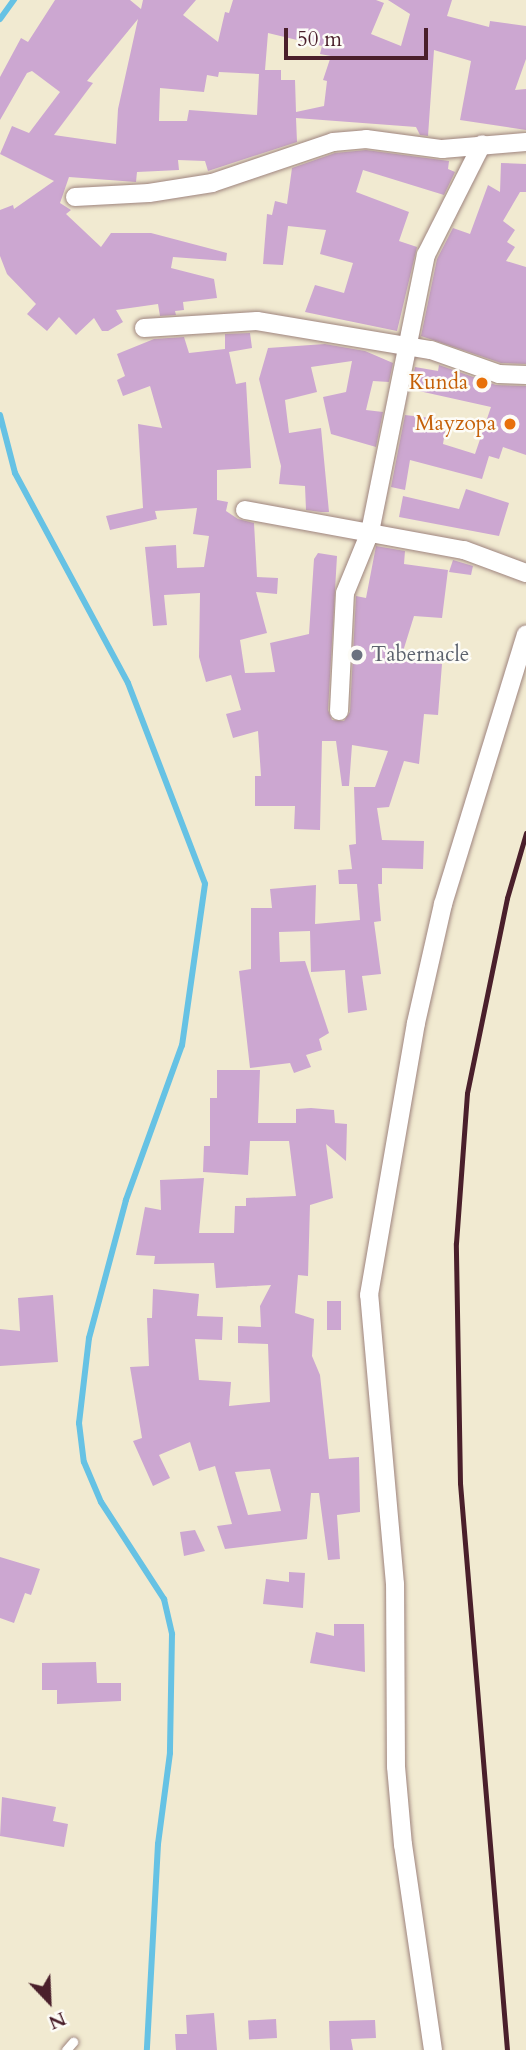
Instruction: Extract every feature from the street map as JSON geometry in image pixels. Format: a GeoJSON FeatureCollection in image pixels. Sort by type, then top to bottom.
{"type":"FeatureCollection","features":[{"type":"Feature","properties":{"kind":"street"},"geometry":{"type":"LineString","coordinates":[[75,197],[149,193],[212,183],[333,142],[366,139],[442,149],[526,142]]}},
{"type":"Feature","properties":{"kind":"street"},"geometry":{"type":"LineString","coordinates":[[340,711],[345,593],[370,532],[426,255],[482,144]]}},
{"type":"Feature","properties":{"kind":"street"},"geometry":{"type":"LineString","coordinates":[[144,328],[208,321],[257,321],[408,346],[499,374],[526,375]]}},
{"type":"Feature","properties":{"kind":"street"},"geometry":{"type":"LineString","coordinates":[[245,510],[464,550],[526,572]]}},
{"type":"Feature","properties":{"kind":"street"},"geometry":{"type":"LineString","coordinates":[[433,2050],[402,1832],[395,1584],[369,1296],[416,1023],[443,904],[526,635]]}},
{"type":"Feature","properties":{"kind":"lane"},"geometry":{"type":"LineString","coordinates":[[66,2050],[72,2042]]}},
{"type":"Feature","properties":{"kind":"building"},"geometry":{"type":"Polygon","coordinates":[[[55,0],[130,0],[141,9],[143,0],[196,0],[183,15],[218,42],[225,12],[229,13],[233,0],[376,0],[384,3],[371,34],[401,46],[410,14],[388,0],[452,0],[447,16],[489,27],[490,21],[526,26],[526,59],[515,90],[526,89],[526,130],[460,120],[471,61],[434,50],[428,136],[420,135],[416,127],[296,118],[297,142],[208,171],[205,161],[178,160],[179,170],[137,172],[136,182],[69,177],[60,203],[71,210],[66,214],[101,247],[111,233],[151,233],[227,253],[226,261],[173,257],[171,268],[214,279],[217,298],[183,302],[184,310],[175,311],[176,315],[160,316],[158,304],[116,310],[123,322],[108,331],[102,331],[94,318],[76,335],[59,317],[47,331],[27,314],[36,304],[7,274],[0,256],[0,210],[13,205],[14,209],[54,181],[0,154],[12,126],[29,133],[60,92],[32,71],[27,73],[0,120],[0,77],[21,38],[28,42],[55,0]],[[138,19],[87,81],[93,83],[54,135],[116,144],[118,109],[138,19]],[[268,33],[265,70],[281,70],[281,80],[295,80],[296,112],[324,106],[327,81],[323,80],[331,56],[320,54],[322,46],[268,33]],[[219,72],[218,77],[207,75],[204,92],[160,88],[159,121],[187,121],[189,110],[257,115],[259,74],[219,72]]]}},
{"type":"Feature","properties":{"kind":"building"},"geometry":{"type":"Polygon","coordinates":[[[366,150],[449,161],[448,169],[455,172],[444,195],[363,170],[356,192],[409,212],[399,241],[417,247],[397,331],[305,312],[315,285],[344,293],[353,263],[320,254],[326,230],[288,226],[283,265],[263,264],[267,214],[272,215],[275,201],[287,204],[292,168],[335,153],[366,150]]]}},
{"type":"Feature","properties":{"kind":"building"},"geometry":{"type":"Polygon","coordinates":[[[501,163],[526,164],[526,192],[520,192],[503,221],[515,230],[507,242],[515,247],[506,261],[526,267],[526,364],[501,363],[421,336],[437,259],[453,228],[470,234],[488,185],[500,192],[501,163]]]}},
{"type":"Feature","properties":{"kind":"building"},"geometry":{"type":"Polygon","coordinates":[[[250,333],[252,348],[229,352],[236,384],[246,382],[251,468],[217,470],[217,500],[228,502],[226,511],[238,519],[254,523],[257,577],[278,578],[277,594],[256,592],[267,633],[240,640],[245,673],[275,672],[270,643],[309,634],[314,559],[318,553],[337,556],[328,710],[332,720],[344,721],[350,712],[356,596],[366,598],[376,546],[405,551],[404,564],[448,570],[442,618],[414,616],[400,661],[442,664],[438,715],[424,714],[419,764],[404,761],[389,807],[377,808],[382,840],[424,841],[423,869],[382,868],[382,884],[378,884],[381,921],[374,922],[381,974],[362,976],[367,1010],[348,1013],[345,970],[311,972],[310,931],[279,932],[280,962],[305,961],[329,1033],[319,1039],[322,1050],[306,1055],[311,1067],[294,1073],[290,1063],[250,1068],[239,971],[251,969],[251,908],[272,908],[270,889],[316,885],[315,924],[360,920],[357,884],[339,884],[338,870],[352,869],[349,845],[356,844],[354,787],[375,787],[388,751],[352,745],[349,786],[342,786],[336,741],[322,741],[320,830],[294,829],[295,806],[255,806],[255,776],[261,776],[258,731],[233,738],[226,714],[241,710],[231,675],[206,682],[199,657],[200,593],[164,595],[167,625],[153,626],[145,547],[176,545],[177,568],[204,567],[209,536],[193,534],[197,508],[155,511],[157,519],[110,530],[106,516],[143,508],[138,424],[162,428],[150,386],[123,396],[117,380],[125,376],[117,354],[154,339],[184,337],[189,353],[225,349],[225,334],[250,333]]]}},
{"type":"Feature","properties":{"kind":"building"},"geometry":{"type":"Polygon","coordinates":[[[325,344],[365,351],[393,363],[389,382],[373,381],[366,410],[383,412],[376,447],[331,434],[323,397],[346,392],[352,361],[311,367],[317,392],[285,400],[289,433],[321,428],[329,512],[321,512],[306,510],[305,486],[279,484],[281,466],[259,379],[268,348],[325,344]]]}},
{"type":"Feature","properties":{"kind":"building"},"geometry":{"type":"Polygon","coordinates":[[[439,365],[496,385],[526,386],[526,455],[503,447],[499,459],[489,456],[482,479],[410,460],[405,490],[391,487],[405,415],[447,420],[443,444],[475,454],[491,407],[410,389],[415,367],[438,371],[439,365]]]}},
{"type":"Feature","properties":{"kind":"building"},"geometry":{"type":"Polygon","coordinates":[[[466,489],[509,503],[499,536],[399,517],[403,496],[459,509],[466,489]]]}},
{"type":"Feature","properties":{"kind":"building"},"geometry":{"type":"Polygon","coordinates":[[[453,560],[473,566],[471,575],[449,572],[453,560]]]}},
{"type":"Feature","properties":{"kind":"building"},"geometry":{"type":"Polygon","coordinates":[[[217,1070],[260,1070],[258,1123],[296,1123],[296,1109],[311,1108],[334,1110],[335,1123],[347,1124],[346,1161],[326,1144],[333,1198],[310,1205],[308,1276],[298,1275],[295,1313],[314,1319],[312,1356],[320,1375],[329,1459],[359,1457],[360,1512],[337,1515],[340,1559],[328,1560],[319,1493],[311,1493],[307,1539],[225,1549],[217,1526],[232,1524],[215,1466],[199,1471],[190,1442],[159,1455],[170,1478],[153,1486],[133,1441],[142,1438],[130,1367],[149,1366],[147,1318],[152,1318],[153,1289],[199,1294],[197,1316],[223,1317],[222,1340],[195,1339],[199,1380],[231,1382],[229,1406],[270,1402],[268,1344],[238,1343],[238,1326],[261,1327],[260,1306],[271,1285],[216,1288],[214,1263],[154,1264],[155,1256],[136,1255],[145,1207],[161,1210],[160,1180],[204,1178],[199,1233],[234,1233],[235,1206],[246,1206],[246,1198],[296,1196],[289,1141],[250,1141],[248,1175],[203,1172],[204,1146],[210,1146],[210,1098],[217,1098],[217,1070]],[[270,1469],[235,1472],[248,1515],[281,1511],[270,1469]]]}},
{"type":"Feature","properties":{"kind":"building"},"geometry":{"type":"Polygon","coordinates":[[[53,1295],[58,1362],[0,1366],[0,1329],[20,1331],[18,1298],[53,1295]]]}},
{"type":"Feature","properties":{"kind":"building"},"geometry":{"type":"Polygon","coordinates":[[[327,1301],[341,1301],[341,1330],[327,1330],[327,1301]]]}},
{"type":"Feature","properties":{"kind":"building"},"geometry":{"type":"Polygon","coordinates":[[[195,1530],[205,1551],[184,1556],[180,1532],[195,1530]]]}},
{"type":"Feature","properties":{"kind":"building"},"geometry":{"type":"Polygon","coordinates":[[[0,1557],[40,1569],[31,1595],[25,1593],[14,1623],[0,1618],[0,1557]]]}},
{"type":"Feature","properties":{"kind":"building"},"geometry":{"type":"Polygon","coordinates":[[[289,1572],[305,1573],[303,1608],[263,1604],[266,1579],[289,1582],[289,1572]]]}},
{"type":"Feature","properties":{"kind":"building"},"geometry":{"type":"Polygon","coordinates":[[[334,1624],[364,1624],[365,1672],[310,1663],[316,1632],[334,1636],[334,1624]]]}},
{"type":"Feature","properties":{"kind":"building"},"geometry":{"type":"Polygon","coordinates":[[[96,1662],[97,1683],[121,1683],[121,1701],[57,1704],[57,1690],[42,1690],[42,1663],[96,1662]]]}},
{"type":"Feature","properties":{"kind":"building"},"geometry":{"type":"Polygon","coordinates":[[[2,1797],[56,1807],[53,1821],[68,1824],[64,1847],[0,1836],[2,1797]]]}},
{"type":"Feature","properties":{"kind":"building"},"geometry":{"type":"Polygon","coordinates":[[[214,2013],[217,2050],[176,2050],[175,2034],[187,2034],[186,2015],[214,2013]]]}},
{"type":"Feature","properties":{"kind":"building"},"geometry":{"type":"Polygon","coordinates":[[[276,2019],[277,2038],[249,2039],[248,2020],[276,2019]]]}},
{"type":"Feature","properties":{"kind":"building"},"geometry":{"type":"Polygon","coordinates":[[[375,2020],[376,2038],[351,2039],[353,2050],[330,2050],[329,2021],[375,2020]]]}},
{"type":"Feature","properties":{"kind":"waterway"},"geometry":{"type":"LineString","coordinates":[[0,19],[14,0]]}},
{"type":"Feature","properties":{"kind":"waterway"},"geometry":{"type":"LineString","coordinates":[[0,415],[15,473],[128,683],[205,884],[182,1045],[126,1200],[89,1338],[79,1423],[84,1462],[101,1502],[164,1599],[172,1634],[170,1753],[158,1844],[147,2050]]}},
{"type":"Feature","properties":{"kind":"railway"},"geometry":{"type":"LineString","coordinates":[[507,2050],[460,1483],[456,1243],[467,1093],[507,898],[526,833]]}},
{"type":"Feature","properties":{"kind":"place","name":"Kunda"},"geometry":{"type":"Point","coordinates":[482,383]}},
{"type":"Feature","properties":{"kind":"place","name":"Mayzopa"},"geometry":{"type":"Point","coordinates":[510,424]}},
{"type":"Feature","properties":{"kind":"place","name":"Tabernacle"},"geometry":{"type":"Point","coordinates":[357,655]}}]}
